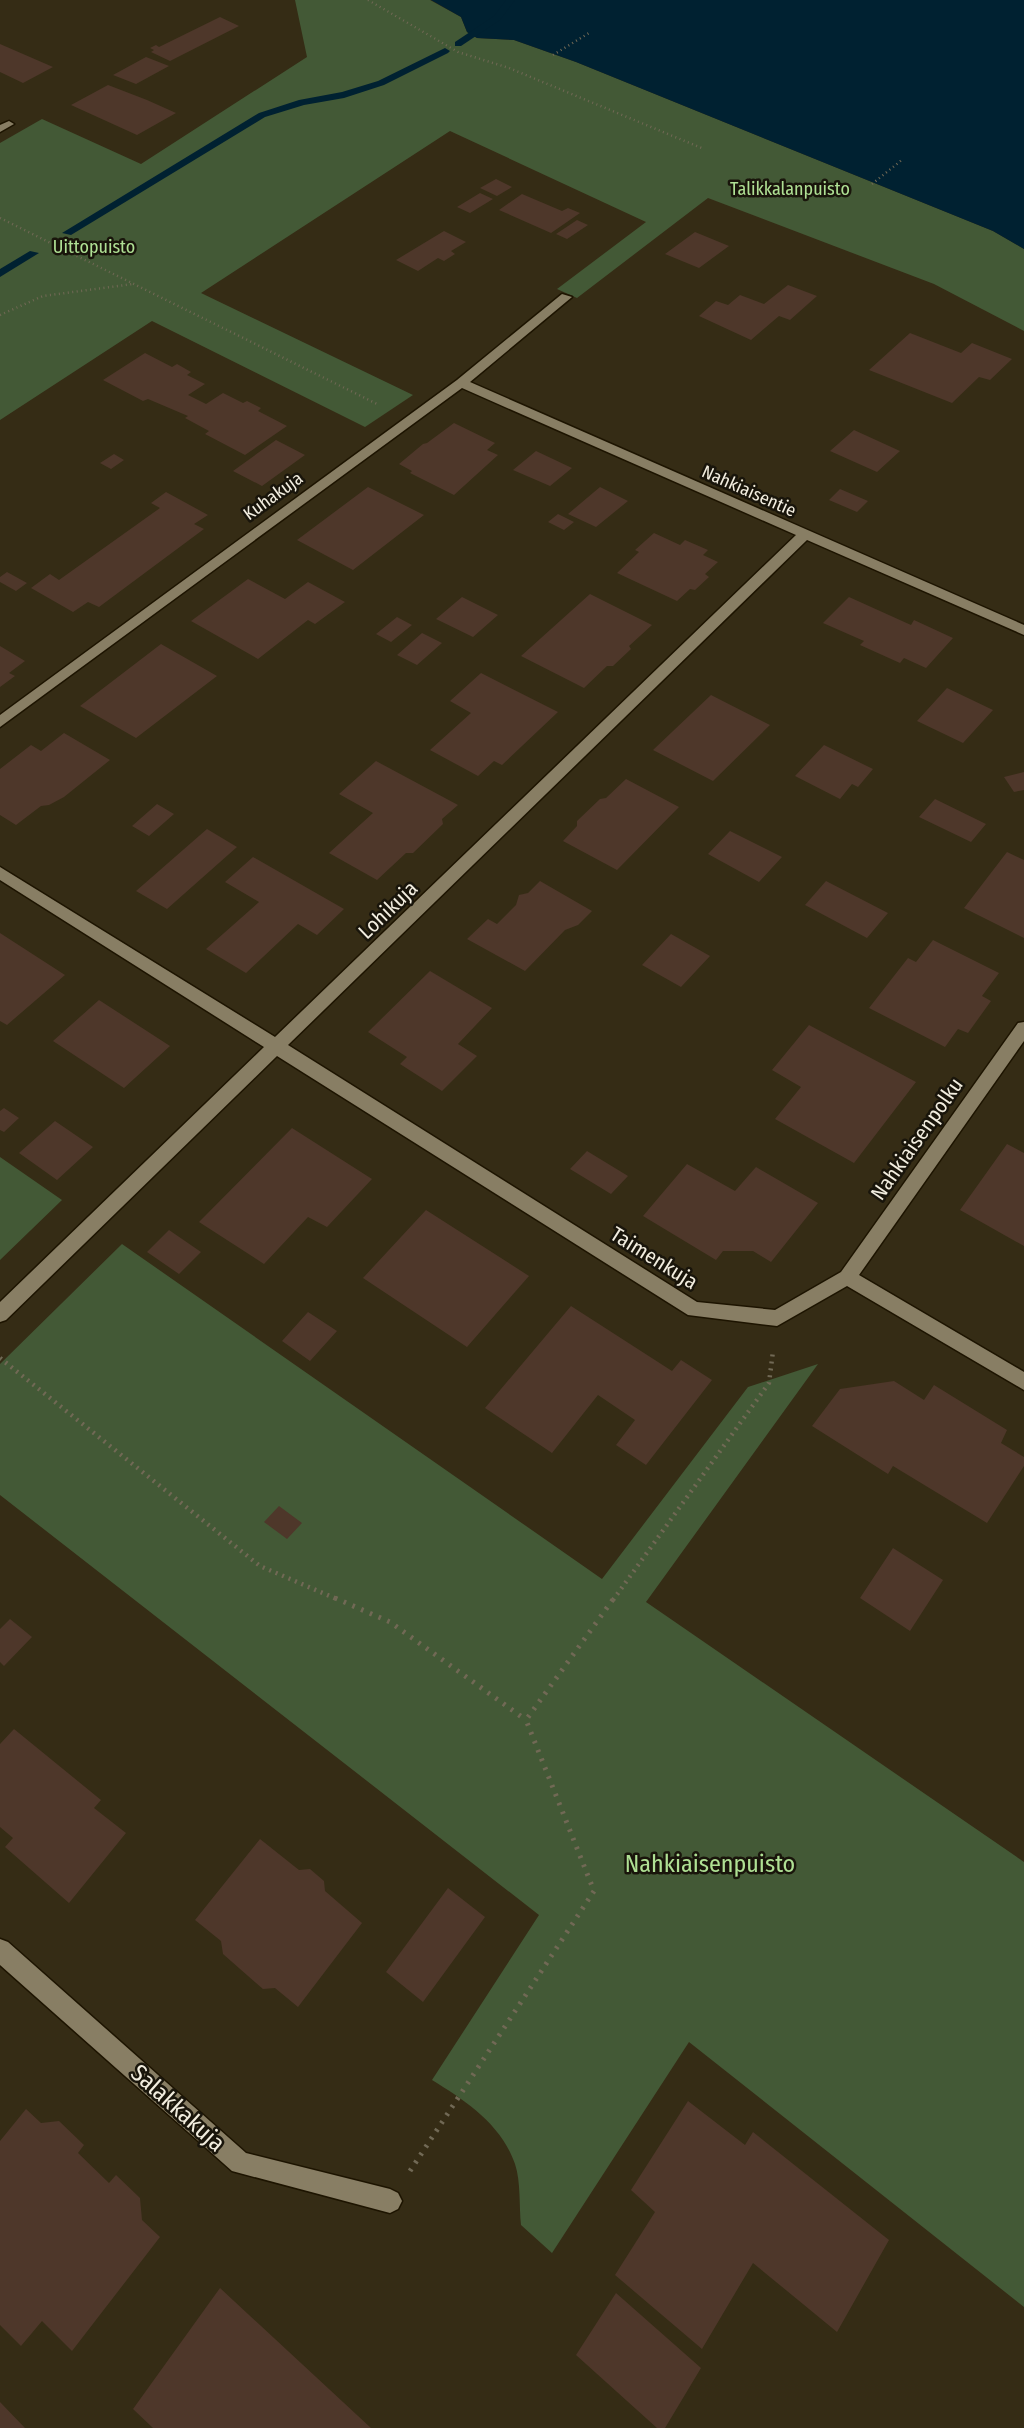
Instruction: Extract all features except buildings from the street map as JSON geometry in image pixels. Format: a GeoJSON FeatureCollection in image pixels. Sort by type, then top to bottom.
{"type":"FeatureCollection","features":[{"type":"Feature","properties":{"kind":"street","name":"Kuhakuja"},"geometry":{"type":"LineString","coordinates":[[0,722],[461,383],[566,297]]}},
{"type":"Feature","properties":{"kind":"street","name":"Nahkiaisentie"},"geometry":{"type":"LineString","coordinates":[[461,383],[1024,630]]}},
{"type":"Feature","properties":{"kind":"street","name":"Lohikuja"},"geometry":{"type":"LineString","coordinates":[[0,1314],[804,535]]}},
{"type":"Feature","properties":{"kind":"street"},"geometry":{"type":"LineString","coordinates":[[0,873],[277,1048]]}},
{"type":"Feature","properties":{"kind":"street","name":"Nahkiaisenpolku"},"geometry":{"type":"LineString","coordinates":[[847,1277],[1024,1028]]}},
{"type":"Feature","properties":{"kind":"street","name":"Taimenkuja"},"geometry":{"type":"LineString","coordinates":[[277,1048],[694,1309],[777,1318]]}},
{"type":"Feature","properties":{"kind":"street"},"geometry":{"type":"LineString","coordinates":[[777,1318],[847,1277],[1024,1382]]}},
{"type":"Feature","properties":{"kind":"street","name":"Salakkakuja"},"geometry":{"type":"LineString","coordinates":[[0,1950],[240,2163],[390,2201]]}},
{"type":"Feature","properties":{"kind":"path"},"geometry":{"type":"LineString","coordinates":[[368,0],[458,52],[509,68],[704,149]]}},
{"type":"Feature","properties":{"kind":"path"},"geometry":{"type":"LineString","coordinates":[[553,55],[589,33]]}},
{"type":"Feature","properties":{"kind":"path"},"geometry":{"type":"LineString","coordinates":[[872,184],[903,159]]}},
{"type":"Feature","properties":{"kind":"path"},"geometry":{"type":"LineString","coordinates":[[0,218],[408,420]]}},
{"type":"Feature","properties":{"kind":"path"},"geometry":{"type":"LineString","coordinates":[[0,315],[43,296],[134,284]]}},
{"type":"Feature","properties":{"kind":"path"},"geometry":{"type":"LineString","coordinates":[[526,1720],[769,1383],[777,1318]]}},
{"type":"Feature","properties":{"kind":"path"},"geometry":{"type":"LineString","coordinates":[[0,1358],[260,1566],[390,1622],[526,1720],[594,1891],[390,2201]]}},
{"type":"Feature","properties":{"kind":"green space","name":"Uittopuisto"},"geometry":{"type":"Polygon","coordinates":[[[295,0],[430,0],[461,17],[467,32],[477,38],[514,40],[576,62],[993,231],[1024,249],[1024,331],[934,284],[708,198],[577,298],[557,289],[646,222],[450,131],[201,293],[413,395],[365,427],[152,321],[0,420],[0,143],[42,119],[141,164],[307,57],[295,0]]]}},
{"type":"Feature","properties":{"kind":"green space"},"geometry":{"type":"Polygon","coordinates":[[[0,1157],[62,1200],[0,1260],[0,1157]]]}},
{"type":"Feature","properties":{"kind":"green space","name":"Nahkiaisenpuisto"},"geometry":{"type":"Polygon","coordinates":[[[122,1244],[602,1579],[748,1387],[818,1364],[646,1602],[1024,1862],[1024,2307],[689,2042],[552,2253],[521,2225],[518,2179],[509,2150],[492,2125],[481,2115],[432,2080],[539,1915],[0,1495],[0,1364],[122,1244]]]}},
{"type":"Feature","properties":{"kind":"water"},"geometry":{"type":"Polygon","coordinates":[[[431,0],[1024,0],[1024,249],[993,231],[576,62],[514,40],[477,38],[467,32],[461,17],[431,0]]]}},
{"type":"Feature","properties":{"kind":"waterway"},"geometry":{"type":"LineString","coordinates":[[458,44],[497,18],[511,0]]}},
{"type":"Feature","properties":{"kind":"waterway"},"geometry":{"type":"LineString","coordinates":[[67,233],[262,115],[302,102],[344,95],[381,83],[445,51]]}},
{"type":"Feature","properties":{"kind":"waterway"},"geometry":{"type":"LineString","coordinates":[[0,274],[34,253]]}},
{"type":"Feature","properties":{"kind":"park label","name":"Talikkalanpuisto"},"geometry":{"type":"Point","coordinates":[790,189]}}]}
